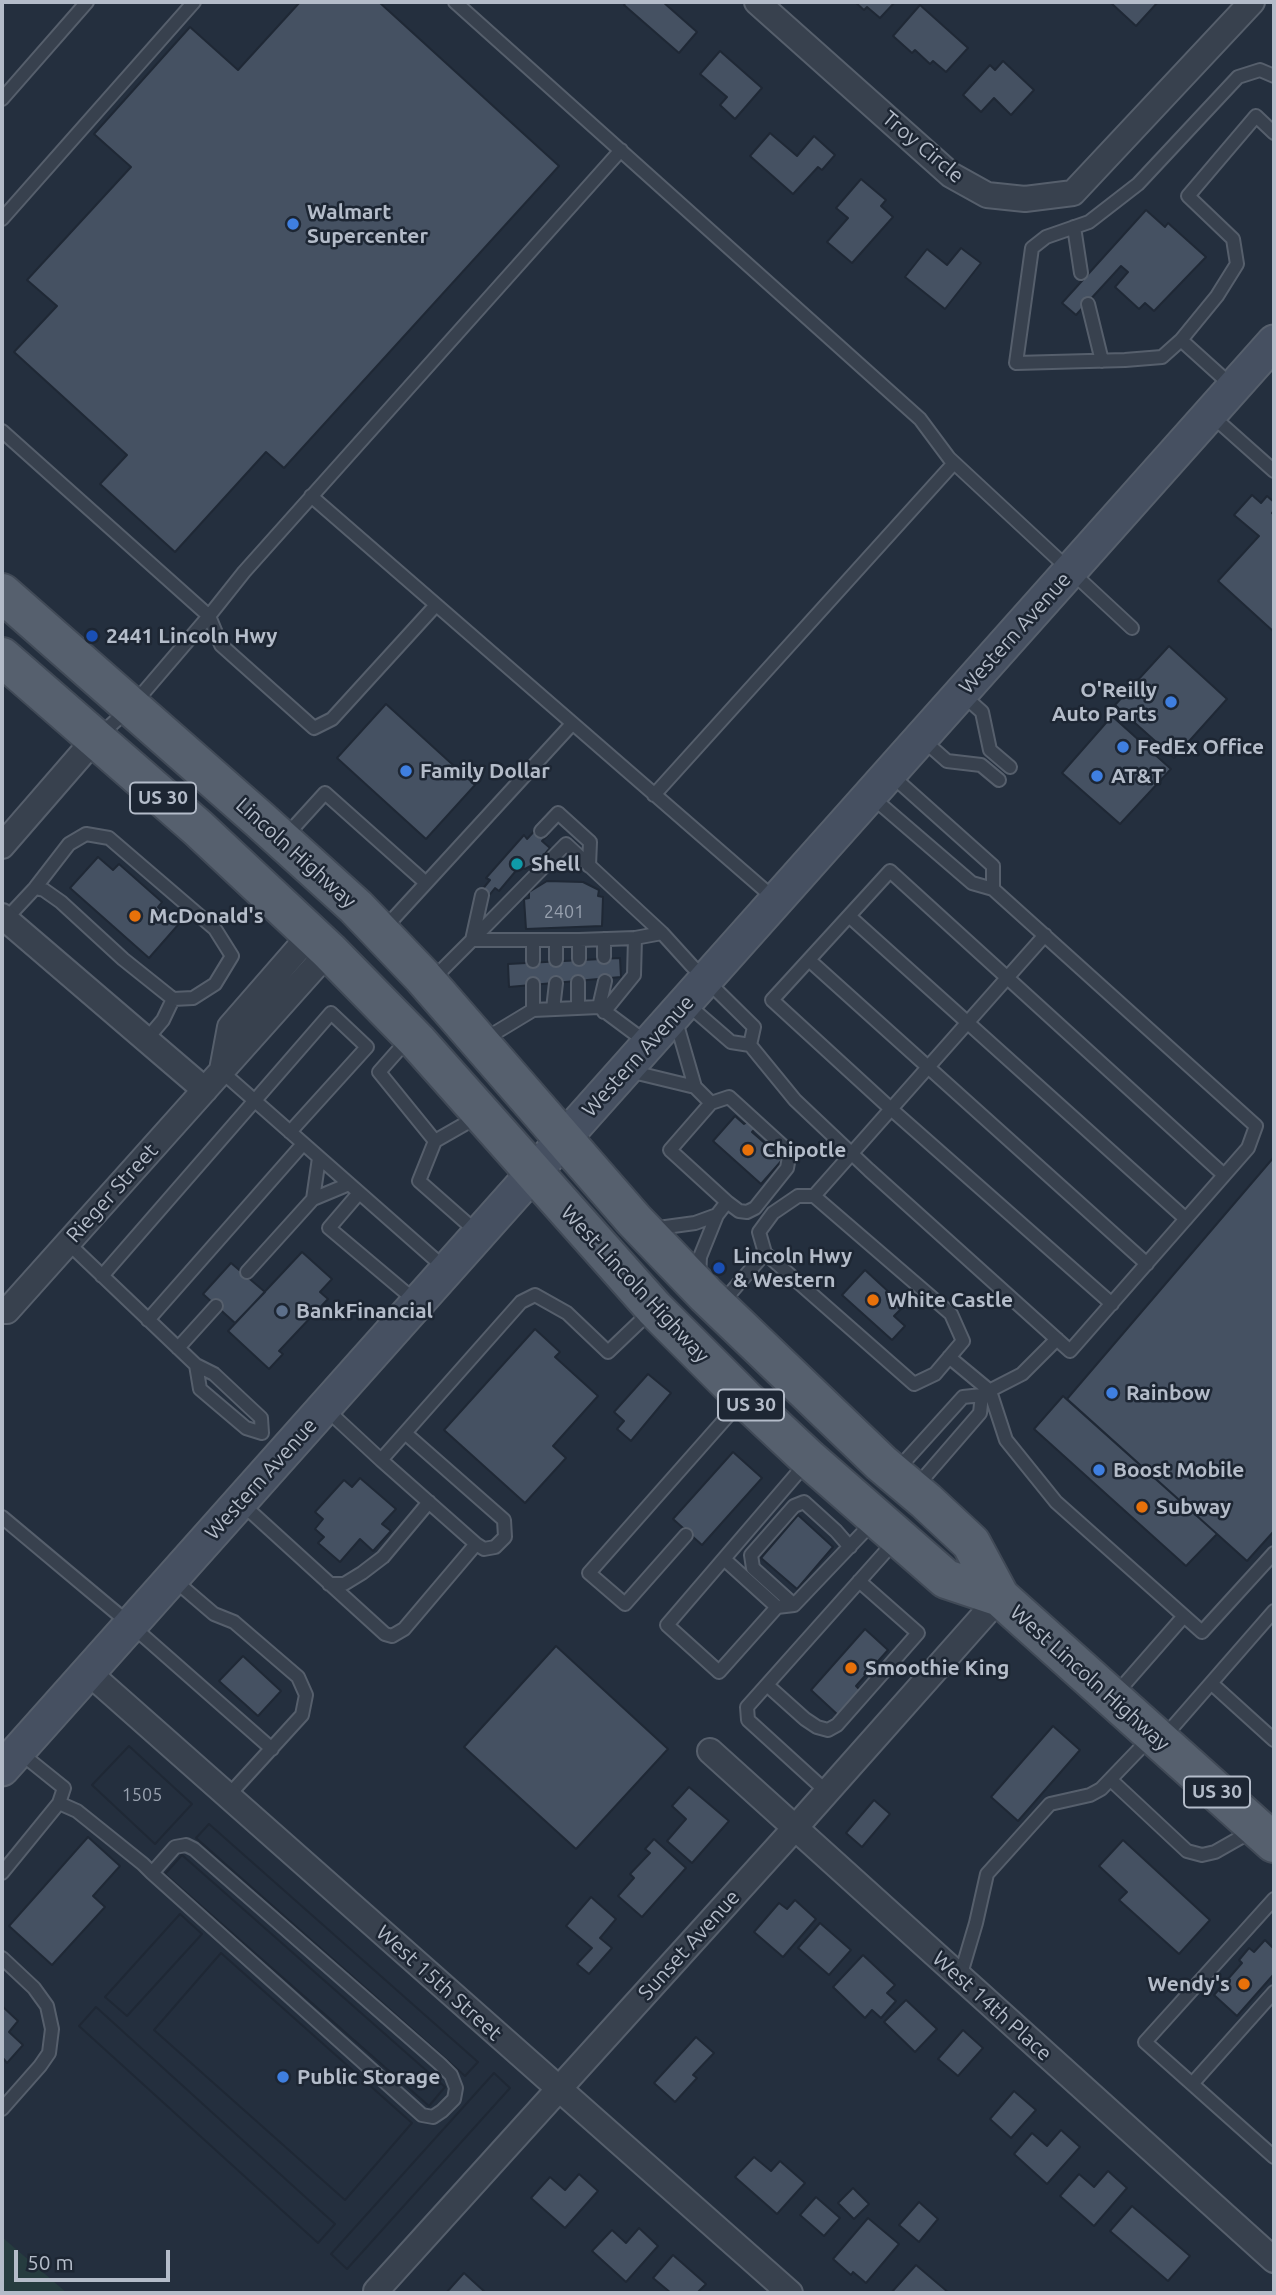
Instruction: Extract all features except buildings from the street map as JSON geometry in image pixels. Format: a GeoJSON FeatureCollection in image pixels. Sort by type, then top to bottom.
{"type":"FeatureCollection","features":[{"type":"Feature","properties":{"kind":"main road","name":"Western Avenue"},"geometry":{"type":"LineString","coordinates":[[10,1760],[240,1502],[273,1442],[324,1407],[1274,342]]}},
{"type":"Feature","properties":{"kind":"main road","name":"Lincoln Highway"},"geometry":{"type":"LineString","coordinates":[[2,593],[282,839],[381,933],[481,1041],[565,1138]]}},
{"type":"Feature","properties":{"kind":"main road","name":"US 30"},"geometry":{"type":"LineString","coordinates":[[2,657],[198,828],[320,943],[411,1035],[533,1174]]}},
{"type":"Feature","properties":{"kind":"main road","name":"West Lincoln Highway"},"geometry":{"type":"LineString","coordinates":[[565,1138],[644,1230],[708,1298],[971,1543],[1000,1597],[1266,1836]]}},
{"type":"Feature","properties":{"kind":"main road","name":"West Lincoln Highway"},"geometry":{"type":"LineString","coordinates":[[533,1174],[654,1308],[809,1459],[946,1579],[1000,1597]]}},
{"type":"Feature","properties":{"kind":"street","name":"Troy Circle"},"geometry":{"type":"LineString","coordinates":[[757,2],[951,175],[987,195],[1025,199],[1073,193],[1252,2]]}},
{"type":"Feature","properties":{"kind":"street"},"geometry":{"type":"LineString","coordinates":[[2,846],[94,740]]}},
{"type":"Feature","properties":{"kind":"street"},"geometry":{"type":"LineString","coordinates":[[4,917],[205,1090]]}},
{"type":"Feature","properties":{"kind":"street"},"geometry":{"type":"LineString","coordinates":[[221,1072],[230,1027],[320,943]]}},
{"type":"Feature","properties":{"kind":"street","name":"Rieger Street"},"geometry":{"type":"LineString","coordinates":[[2,1311],[7,1311],[221,1072]]}},
{"type":"Feature","properties":{"kind":"street","name":"Sunset Avenue"},"geometry":{"type":"LineString","coordinates":[[377,2292],[1000,1597]]}},
{"type":"Feature","properties":{"kind":"street","name":"West 15th Street"},"geometry":{"type":"LineString","coordinates":[[88,1672],[790,2293]]}},
{"type":"Feature","properties":{"kind":"street","name":"West 14th Place"},"geometry":{"type":"LineString","coordinates":[[710,1751],[960,1977],[1271,2250]]}},
{"type":"Feature","properties":{"kind":"lane"},"geometry":{"type":"LineString","coordinates":[[2,99],[87,2]]}},
{"type":"Feature","properties":{"kind":"lane"},"geometry":{"type":"LineString","coordinates":[[2,219],[194,2]]}},
{"type":"Feature","properties":{"kind":"lane"},"geometry":{"type":"LineString","coordinates":[[455,2],[920,419],[954,463],[1132,628]]}},
{"type":"Feature","properties":{"kind":"lane"},"geometry":{"type":"LineString","coordinates":[[1274,76],[1259,71],[1238,77],[1138,184],[1089,222],[1046,237],[1032,248],[1016,363],[1162,357],[1181,340],[1217,296],[1237,264],[1233,239],[1188,196],[1256,116],[1274,132]]}},
{"type":"Feature","properties":{"kind":"lane"},"geometry":{"type":"LineString","coordinates":[[94,740],[132,706],[244,572],[621,150]]}},
{"type":"Feature","properties":{"kind":"lane"},"geometry":{"type":"LineString","coordinates":[[1073,227],[1081,273]]}},
{"type":"Feature","properties":{"kind":"lane"},"geometry":{"type":"LineString","coordinates":[[1088,304],[1102,361]]}},
{"type":"Feature","properties":{"kind":"lane"},"geometry":{"type":"LineString","coordinates":[[1181,340],[1234,388]]}},
{"type":"Feature","properties":{"kind":"lane"},"geometry":{"type":"LineString","coordinates":[[1210,414],[1272,464]]}},
{"type":"Feature","properties":{"kind":"lane"},"geometry":{"type":"LineString","coordinates":[[2,431],[209,616],[221,645],[314,728],[332,719],[436,606]]}},
{"type":"Feature","properties":{"kind":"lane"},"geometry":{"type":"LineString","coordinates":[[654,795],[954,463]]}},
{"type":"Feature","properties":{"kind":"lane"},"geometry":{"type":"LineString","coordinates":[[312,496],[776,901]]}},
{"type":"Feature","properties":{"kind":"lane"},"geometry":{"type":"LineString","coordinates":[[961,694],[982,712],[990,750],[1010,768]]}},
{"type":"Feature","properties":{"kind":"lane"},"geometry":{"type":"LineString","coordinates":[[381,933],[572,724]]}},
{"type":"Feature","properties":{"kind":"lane"},"geometry":{"type":"LineString","coordinates":[[921,739],[947,761],[981,765],[999,780]]}},
{"type":"Feature","properties":{"kind":"lane"},"geometry":{"type":"LineString","coordinates":[[880,784],[993,866],[993,889]]}},
{"type":"Feature","properties":{"kind":"lane"},"geometry":{"type":"LineString","coordinates":[[689,999],[731,1042],[750,1045],[795,1100],[1070,1352],[1248,1148],[1256,1126],[993,889],[972,883],[880,784]]}},
{"type":"Feature","properties":{"kind":"lane"},"geometry":{"type":"LineString","coordinates":[[282,839],[325,793],[426,883]]}},
{"type":"Feature","properties":{"kind":"lane"},"geometry":{"type":"LineString","coordinates":[[541,831],[558,813],[590,842],[589,866]]}},
{"type":"Feature","properties":{"kind":"lane"},"geometry":{"type":"LineString","coordinates":[[4,917],[35,888],[69,844],[86,834],[109,838],[215,929],[233,956],[215,984],[193,998],[173,999],[122,959],[61,902],[44,890],[35,888]]}},
{"type":"Feature","properties":{"kind":"lane"},"geometry":{"type":"LineString","coordinates":[[428,984],[566,844],[662,933],[689,999],[695,1087]]}},
{"type":"Feature","properties":{"kind":"lane"},"geometry":{"type":"LineString","coordinates":[[1112,1304],[772,1000],[890,871],[1224,1175]]}},
{"type":"Feature","properties":{"kind":"lane"},"geometry":{"type":"LineString","coordinates":[[472,940],[482,895]]}},
{"type":"Feature","properties":{"kind":"lane"},"geometry":{"type":"LineString","coordinates":[[849,916],[1186,1219]]}},
{"type":"Feature","properties":{"kind":"lane"},"geometry":{"type":"LineString","coordinates":[[472,940],[635,938],[662,933]]}},
{"type":"Feature","properties":{"kind":"lane"},"geometry":{"type":"LineString","coordinates":[[814,1196],[1045,935]]}},
{"type":"Feature","properties":{"kind":"lane"},"geometry":{"type":"LineString","coordinates":[[601,1009],[634,975],[635,938]]}},
{"type":"Feature","properties":{"kind":"lane"},"geometry":{"type":"LineString","coordinates":[[604,939],[604,957]]}},
{"type":"Feature","properties":{"kind":"lane"},"geometry":{"type":"LineString","coordinates":[[556,940],[556,960]]}},
{"type":"Feature","properties":{"kind":"lane"},"geometry":{"type":"LineString","coordinates":[[579,940],[579,959]]}},
{"type":"Feature","properties":{"kind":"lane"},"geometry":{"type":"LineString","coordinates":[[533,941],[533,961]]}},
{"type":"Feature","properties":{"kind":"lane"},"geometry":{"type":"LineString","coordinates":[[809,960],[1147,1264]]}},
{"type":"Feature","properties":{"kind":"lane"},"geometry":{"type":"LineString","coordinates":[[601,1009],[606,981]]}},
{"type":"Feature","properties":{"kind":"lane"},"geometry":{"type":"LineString","coordinates":[[578,982],[578,1008]]}},
{"type":"Feature","properties":{"kind":"lane"},"geometry":{"type":"LineString","coordinates":[[553,1009],[556,983]]}},
{"type":"Feature","properties":{"kind":"lane"},"geometry":{"type":"LineString","coordinates":[[533,985],[533,1010]]}},
{"type":"Feature","properties":{"kind":"lane"},"geometry":{"type":"LineString","coordinates":[[146,1040],[163,1020],[173,999]]}},
{"type":"Feature","properties":{"kind":"lane"},"geometry":{"type":"LineString","coordinates":[[689,999],[754,1027],[750,1045]]}},
{"type":"Feature","properties":{"kind":"lane"},"geometry":{"type":"LineString","coordinates":[[481,1041],[533,1010],[578,1008],[601,1009],[648,1044]]}},
{"type":"Feature","properties":{"kind":"lane"},"geometry":{"type":"LineString","coordinates":[[102,1276],[331,1013],[367,1047],[290,1132]]}},
{"type":"Feature","properties":{"kind":"lane"},"geometry":{"type":"LineString","coordinates":[[411,1035],[379,1072],[435,1141]]}},
{"type":"Feature","properties":{"kind":"lane"},"geometry":{"type":"LineString","coordinates":[[626,1070],[695,1087],[711,1103]]}},
{"type":"Feature","properties":{"kind":"lane"},"geometry":{"type":"LineString","coordinates":[[221,1072],[447,1270]]}},
{"type":"Feature","properties":{"kind":"lane"},"geometry":{"type":"LineString","coordinates":[[729,1097],[785,1148],[789,1157],[787,1168],[755,1208],[747,1212],[739,1211],[727,1202],[670,1150],[711,1103],[729,1097]]}},
{"type":"Feature","properties":{"kind":"lane"},"geometry":{"type":"LineString","coordinates":[[480,1234],[419,1181],[435,1141],[481,1114]]}},
{"type":"Feature","properties":{"kind":"lane"},"geometry":{"type":"LineString","coordinates":[[148,1320],[303,1144]]}},
{"type":"Feature","properties":{"kind":"lane"},"geometry":{"type":"LineString","coordinates":[[313,1199],[319,1158]]}},
{"type":"Feature","properties":{"kind":"lane"},"geometry":{"type":"LineString","coordinates":[[247,1272],[313,1199],[349,1184]]}},
{"type":"Feature","properties":{"kind":"lane"},"geometry":{"type":"LineString","coordinates":[[359,1193],[329,1228],[418,1303]]}},
{"type":"Feature","properties":{"kind":"lane"},"geometry":{"type":"LineString","coordinates":[[799,1196],[814,1196],[951,1314],[963,1341],[935,1374],[914,1384],[765,1253],[759,1232],[773,1213],[799,1196]]}},
{"type":"Feature","properties":{"kind":"lane"},"geometry":{"type":"LineString","coordinates":[[727,1202],[717,1215],[700,1257],[708,1298],[765,1253]]}},
{"type":"Feature","properties":{"kind":"lane"},"geometry":{"type":"LineString","coordinates":[[644,1230],[695,1223],[717,1215]]}},
{"type":"Feature","properties":{"kind":"lane"},"geometry":{"type":"LineString","coordinates":[[68,1243],[195,1365],[214,1374],[261,1418],[273,1442]]}},
{"type":"Feature","properties":{"kind":"lane"},"geometry":{"type":"LineString","coordinates":[[382,1460],[521,1301],[535,1295],[567,1313],[608,1352],[654,1308]]}},
{"type":"Feature","properties":{"kind":"lane"},"geometry":{"type":"LineString","coordinates":[[178,1349],[216,1306]]}},
{"type":"Feature","properties":{"kind":"lane"},"geometry":{"type":"LineString","coordinates":[[903,1482],[963,1397],[986,1393],[1022,1374],[1057,1339]]}},
{"type":"Feature","properties":{"kind":"lane"},"geometry":{"type":"LineString","coordinates":[[950,1357],[986,1393],[1006,1440],[1056,1502],[1202,1632],[1274,1553]]}},
{"type":"Feature","properties":{"kind":"lane"},"geometry":{"type":"LineString","coordinates":[[195,1365],[200,1389],[246,1428],[273,1442]]}},
{"type":"Feature","properties":{"kind":"lane"},"geometry":{"type":"LineString","coordinates":[[903,1482],[980,1413],[986,1393]]}},
{"type":"Feature","properties":{"kind":"lane"},"geometry":{"type":"LineString","coordinates":[[686,1535],[625,1604],[589,1573],[744,1398]]}},
{"type":"Feature","properties":{"kind":"lane"},"geometry":{"type":"LineString","coordinates":[[324,1407],[476,1544],[484,1549],[495,1547],[505,1537],[504,1520],[405,1433]]}},
{"type":"Feature","properties":{"kind":"lane"},"geometry":{"type":"LineString","coordinates":[[809,1459],[667,1625],[719,1672],[777,1607],[794,1605],[850,1547],[888,1527]]}},
{"type":"Feature","properties":{"kind":"lane"},"geometry":{"type":"LineString","coordinates":[[240,1502],[384,1634],[392,1636],[404,1629],[476,1544]]}},
{"type":"Feature","properties":{"kind":"lane"},"geometry":{"type":"LineString","coordinates":[[329,1584],[344,1584],[383,1557],[429,1502]]}},
{"type":"Feature","properties":{"kind":"lane"},"geometry":{"type":"LineString","coordinates":[[794,1605],[753,1568],[751,1555],[794,1506],[804,1502],[850,1547]]}},
{"type":"Feature","properties":{"kind":"lane"},"geometry":{"type":"LineString","coordinates":[[2,1517],[131,1625],[272,1749]]}},
{"type":"Feature","properties":{"kind":"lane"},"geometry":{"type":"LineString","coordinates":[[827,1792],[748,1720],[747,1707],[859,1581],[888,1527]]}},
{"type":"Feature","properties":{"kind":"lane"},"geometry":{"type":"LineString","coordinates":[[723,1559],[777,1607]]}},
{"type":"Feature","properties":{"kind":"lane"},"geometry":{"type":"LineString","coordinates":[[172,1578],[214,1614],[234,1622],[298,1677],[306,1695],[302,1715],[228,1796]]}},
{"type":"Feature","properties":{"kind":"lane"},"geometry":{"type":"LineString","coordinates":[[767,1685],[817,1727],[828,1730],[837,1725],[918,1633],[859,1581]]}},
{"type":"Feature","properties":{"kind":"lane"},"geometry":{"type":"LineString","coordinates":[[960,1977],[987,1874],[1050,1804],[1090,1795],[1111,1780],[1157,1738],[1211,1683],[1274,1611]]}},
{"type":"Feature","properties":{"kind":"lane"},"geometry":{"type":"LineString","coordinates":[[1112,1698],[1184,1616]]}},
{"type":"Feature","properties":{"kind":"lane"},"geometry":{"type":"LineString","coordinates":[[1211,1683],[1274,1740]]}},
{"type":"Feature","properties":{"kind":"lane"},"geometry":{"type":"LineString","coordinates":[[2,1873],[59,1803],[64,1788],[10,1760]]}},
{"type":"Feature","properties":{"kind":"lane"},"geometry":{"type":"LineString","coordinates":[[1111,1780],[1187,1851],[1202,1855],[1266,1836]]}},
{"type":"Feature","properties":{"kind":"lane"},"geometry":{"type":"LineString","coordinates":[[59,1803],[77,1811],[152,1873],[422,2115],[433,2118],[454,2099],[456,2088],[451,2075],[440,2064],[194,1849],[186,1845],[175,1847],[152,1873]]}},
{"type":"Feature","properties":{"kind":"lane"},"geometry":{"type":"LineString","coordinates":[[1274,1899],[1144,2042],[1274,2157]]}},
{"type":"Feature","properties":{"kind":"lane"},"geometry":{"type":"LineString","coordinates":[[2,1958],[34,1988],[47,2006],[52,2029],[49,2053],[2,2109]]}},
{"type":"Feature","properties":{"kind":"lane"},"geometry":{"type":"LineString","coordinates":[[1192,2084],[1274,1992]]}},
{"type":"Feature","properties":{"kind":"green space"},"geometry":{"type":"Polygon","coordinates":[[[2,2237],[67,2293],[2,2293],[2,2237]]]}},
{"type":"Feature","properties":{"kind":"place","name":"Walmart Supercenter"},"geometry":{"type":"Point","coordinates":[293,224]}},
{"type":"Feature","properties":{"kind":"place","name":"2441 Lincoln Hwy"},"geometry":{"type":"Point","coordinates":[92,636]}},
{"type":"Feature","properties":{"kind":"place","name":"O'Reilly Auto Parts"},"geometry":{"type":"Point","coordinates":[1171,702]}},
{"type":"Feature","properties":{"kind":"place","name":"FedEx Office"},"geometry":{"type":"Point","coordinates":[1123,747]}},
{"type":"Feature","properties":{"kind":"place","name":"Family Dollar"},"geometry":{"type":"Point","coordinates":[406,771]}},
{"type":"Feature","properties":{"kind":"place","name":"AT&T"},"geometry":{"type":"Point","coordinates":[1097,776]}},
{"type":"Feature","properties":{"kind":"place","name":"Shell"},"geometry":{"type":"Point","coordinates":[517,864]}},
{"type":"Feature","properties":{"kind":"place","name":"McDonald's"},"geometry":{"type":"Point","coordinates":[135,916]}},
{"type":"Feature","properties":{"kind":"place","name":"Chipotle"},"geometry":{"type":"Point","coordinates":[748,1150]}},
{"type":"Feature","properties":{"kind":"place","name":"Lincoln Hwy & Western"},"geometry":{"type":"Point","coordinates":[719,1268]}},
{"type":"Feature","properties":{"kind":"place","name":"White Castle"},"geometry":{"type":"Point","coordinates":[873,1300]}},
{"type":"Feature","properties":{"kind":"place","name":"BankFinancial"},"geometry":{"type":"Point","coordinates":[282,1311]}},
{"type":"Feature","properties":{"kind":"place","name":"Rainbow"},"geometry":{"type":"Point","coordinates":[1112,1393]}},
{"type":"Feature","properties":{"kind":"place","name":"Boost Mobile"},"geometry":{"type":"Point","coordinates":[1099,1470]}},
{"type":"Feature","properties":{"kind":"place","name":"Subway"},"geometry":{"type":"Point","coordinates":[1142,1507]}},
{"type":"Feature","properties":{"kind":"place","name":"Smoothie King"},"geometry":{"type":"Point","coordinates":[851,1668]}},
{"type":"Feature","properties":{"kind":"place","name":"Wendy's"},"geometry":{"type":"Point","coordinates":[1244,1984]}},
{"type":"Feature","properties":{"kind":"place","name":"Public Storage"},"geometry":{"type":"Point","coordinates":[283,2077]}}]}
